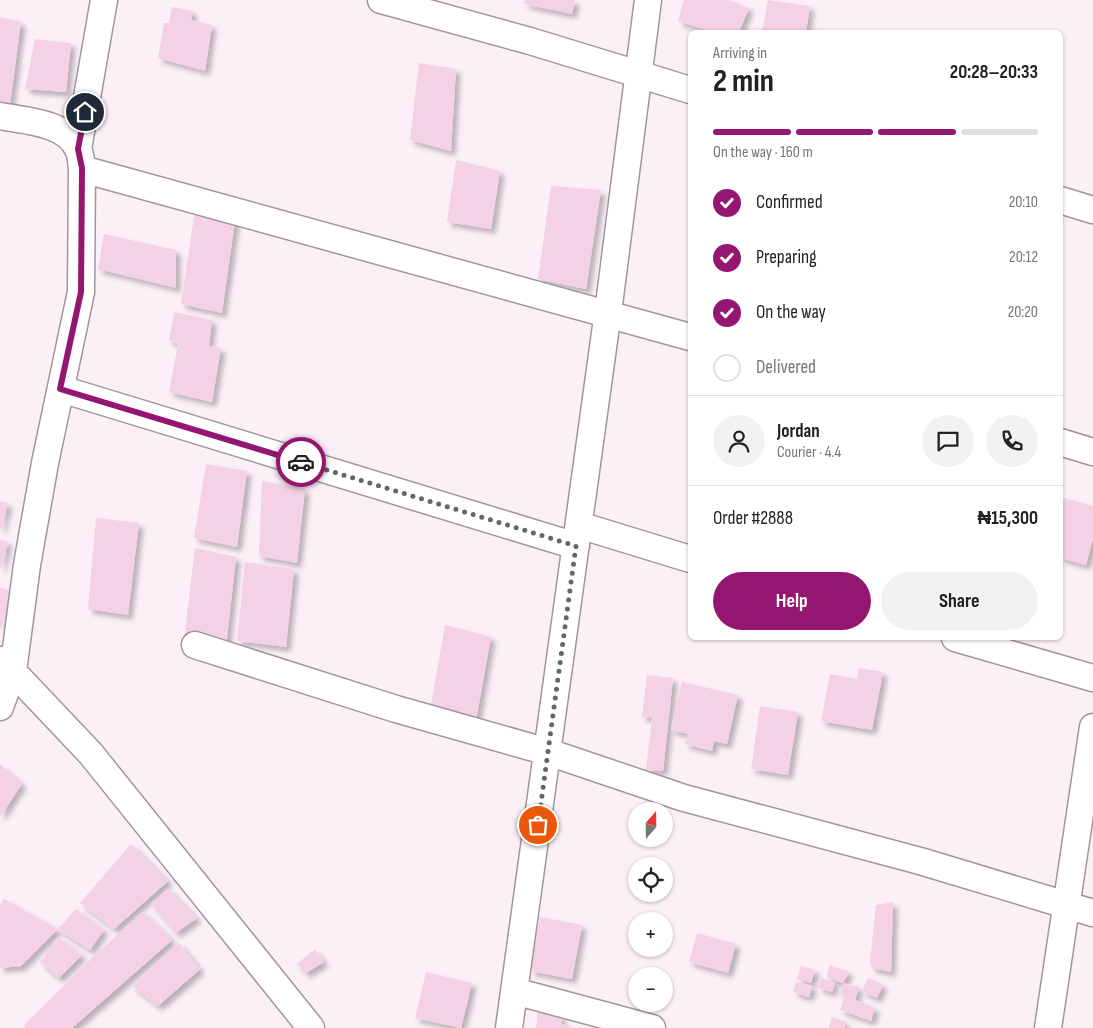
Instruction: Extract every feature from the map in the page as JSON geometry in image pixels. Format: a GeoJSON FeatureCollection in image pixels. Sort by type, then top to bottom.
{"type":"FeatureCollection","features":[{"type":"Feature","properties":{"kind":"street"},"geometry":{"type":"LineString","coordinates":[[0,708],[45,463],[81,292],[80,159],[104,0]]}},
{"type":"Feature","properties":{"kind":"street"},"geometry":{"type":"LineString","coordinates":[[381,0],[530,41],[688,89]]}},
{"type":"Feature","properties":{"kind":"street"},"geometry":{"type":"LineString","coordinates":[[509,1028],[608,313],[648,0]]}},
{"type":"Feature","properties":{"kind":"street"},"geometry":{"type":"LineString","coordinates":[[0,116],[52,127],[68,134],[80,159],[688,336]]}},
{"type":"Feature","properties":{"kind":"street"},"geometry":{"type":"LineString","coordinates":[[1063,201],[1093,210]]}},
{"type":"Feature","properties":{"kind":"street"},"geometry":{"type":"LineString","coordinates":[[60,389],[577,535],[688,558]]}},
{"type":"Feature","properties":{"kind":"street"},"geometry":{"type":"LineString","coordinates":[[1063,443],[1093,452]]}},
{"type":"Feature","properties":{"kind":"street"},"geometry":{"type":"LineString","coordinates":[[962,640],[1093,678]]}},
{"type":"Feature","properties":{"kind":"street"},"geometry":{"type":"LineString","coordinates":[[195,645],[396,709],[548,752],[684,798],[920,861],[1093,913]]}},
{"type":"Feature","properties":{"kind":"street"},"geometry":{"type":"LineString","coordinates":[[7,664],[91,754],[311,1028]]}},
{"type":"Feature","properties":{"kind":"street"},"geometry":{"type":"LineString","coordinates":[[1048,1028],[1093,726]]}},
{"type":"Feature","properties":{"kind":"street"},"geometry":{"type":"LineString","coordinates":[[514,991],[652,1028]]}},
{"type":"Feature","properties":{"kind":"building"},"geometry":{"type":"Polygon","coordinates":[[[525,0],[575,0],[572,14],[524,4],[525,0]]]}},
{"type":"Feature","properties":{"kind":"building"},"geometry":{"type":"Polygon","coordinates":[[[684,0],[729,0],[749,8],[740,30],[706,30],[678,21],[684,0]]]}},
{"type":"Feature","properties":{"kind":"building"},"geometry":{"type":"Polygon","coordinates":[[[768,0],[810,6],[806,30],[762,30],[768,0]]]}},
{"type":"Feature","properties":{"kind":"building"},"geometry":{"type":"Polygon","coordinates":[[[172,7],[193,11],[191,20],[212,25],[205,71],[158,58],[164,23],[169,23],[172,7]]]}},
{"type":"Feature","properties":{"kind":"building"},"geometry":{"type":"Polygon","coordinates":[[[0,17],[21,22],[10,104],[0,102],[0,17]]]}},
{"type":"Feature","properties":{"kind":"building"},"geometry":{"type":"Polygon","coordinates":[[[35,39],[71,43],[66,92],[25,89],[35,39]]]}},
{"type":"Feature","properties":{"kind":"building"},"geometry":{"type":"Polygon","coordinates":[[[419,63],[456,69],[451,151],[410,140],[419,63]]]}},
{"type":"Feature","properties":{"kind":"building"},"geometry":{"type":"Polygon","coordinates":[[[456,160],[500,171],[491,229],[447,222],[456,160]]]}},
{"type":"Feature","properties":{"kind":"building"},"geometry":{"type":"Polygon","coordinates":[[[551,186],[601,190],[586,289],[538,279],[551,186]]]}},
{"type":"Feature","properties":{"kind":"building"},"geometry":{"type":"Polygon","coordinates":[[[195,210],[235,221],[222,313],[181,304],[195,210]]]}},
{"type":"Feature","properties":{"kind":"building"},"geometry":{"type":"Polygon","coordinates":[[[104,234],[176,250],[176,288],[98,269],[104,234]]]}},
{"type":"Feature","properties":{"kind":"building"},"geometry":{"type":"Polygon","coordinates":[[[174,312],[212,320],[209,346],[221,348],[212,402],[169,392],[178,344],[169,340],[174,312]]]}},
{"type":"Feature","properties":{"kind":"building"},"geometry":{"type":"Polygon","coordinates":[[[206,464],[247,471],[237,547],[194,538],[206,464]]]}},
{"type":"Feature","properties":{"kind":"building"},"geometry":{"type":"Polygon","coordinates":[[[262,481],[305,489],[297,563],[259,556],[262,481]]]}},
{"type":"Feature","properties":{"kind":"building"},"geometry":{"type":"Polygon","coordinates":[[[1064,498],[1093,506],[1093,539],[1086,565],[1063,559],[1064,498]]]}},
{"type":"Feature","properties":{"kind":"building"},"geometry":{"type":"Polygon","coordinates":[[[0,501],[8,503],[1,530],[0,530],[0,501]]]}},
{"type":"Feature","properties":{"kind":"building"},"geometry":{"type":"Polygon","coordinates":[[[96,518],[139,523],[128,615],[88,609],[96,518]]]}},
{"type":"Feature","properties":{"kind":"building"},"geometry":{"type":"Polygon","coordinates":[[[0,539],[8,542],[1,568],[0,568],[0,539]]]}},
{"type":"Feature","properties":{"kind":"building"},"geometry":{"type":"Polygon","coordinates":[[[195,548],[236,557],[226,647],[184,640],[195,548]]]}},
{"type":"Feature","properties":{"kind":"building"},"geometry":{"type":"Polygon","coordinates":[[[245,562],[294,569],[286,647],[237,641],[245,562]]]}},
{"type":"Feature","properties":{"kind":"building"},"geometry":{"type":"Polygon","coordinates":[[[0,587],[16,594],[0,629],[0,587]]]}},
{"type":"Feature","properties":{"kind":"building"},"geometry":{"type":"Polygon","coordinates":[[[445,625],[491,637],[475,726],[429,716],[445,625]]]}},
{"type":"Feature","properties":{"kind":"building"},"geometry":{"type":"Polygon","coordinates":[[[859,668],[883,672],[872,730],[821,721],[830,674],[857,679],[859,668]]]}},
{"type":"Feature","properties":{"kind":"building"},"geometry":{"type":"Polygon","coordinates":[[[647,675],[673,678],[663,771],[646,770],[652,718],[642,717],[647,675]]]}},
{"type":"Feature","properties":{"kind":"building"},"geometry":{"type":"Polygon","coordinates":[[[682,682],[738,695],[727,744],[714,741],[712,751],[685,744],[688,734],[671,730],[682,682]]]}},
{"type":"Feature","properties":{"kind":"building"},"geometry":{"type":"Polygon","coordinates":[[[760,706],[798,712],[788,775],[751,769],[760,706]]]}},
{"type":"Feature","properties":{"kind":"building"},"geometry":{"type":"Polygon","coordinates":[[[0,764],[22,784],[0,817],[0,764]]]}},
{"type":"Feature","properties":{"kind":"building"},"geometry":{"type":"Polygon","coordinates":[[[131,844],[168,881],[114,929],[80,903],[131,844]]]}},
{"type":"Feature","properties":{"kind":"building"},"geometry":{"type":"Polygon","coordinates":[[[168,889],[197,918],[176,933],[151,904],[168,889]]]}},
{"type":"Feature","properties":{"kind":"building"},"geometry":{"type":"Polygon","coordinates":[[[4,899],[58,929],[21,966],[0,968],[0,905],[4,899]]]}},
{"type":"Feature","properties":{"kind":"building"},"geometry":{"type":"Polygon","coordinates":[[[893,902],[891,972],[872,968],[870,962],[876,905],[893,902]]]}},
{"type":"Feature","properties":{"kind":"building"},"geometry":{"type":"Polygon","coordinates":[[[76,909],[104,930],[90,950],[58,929],[76,909]]]}},
{"type":"Feature","properties":{"kind":"building"},"geometry":{"type":"Polygon","coordinates":[[[143,912],[172,940],[72,1028],[25,1028],[23,1026],[97,953],[143,912]]]}},
{"type":"Feature","properties":{"kind":"building"},"geometry":{"type":"Polygon","coordinates":[[[540,917],[582,925],[572,979],[530,971],[540,917]]]}},
{"type":"Feature","properties":{"kind":"building"},"geometry":{"type":"Polygon","coordinates":[[[697,933],[736,944],[728,973],[689,962],[697,933]]]}},
{"type":"Feature","properties":{"kind":"building"},"geometry":{"type":"Polygon","coordinates":[[[58,937],[82,955],[59,978],[40,962],[58,937]]]}},
{"type":"Feature","properties":{"kind":"building"},"geometry":{"type":"Polygon","coordinates":[[[179,943],[200,969],[158,1006],[132,986],[179,943]]]}},
{"type":"Feature","properties":{"kind":"building"},"geometry":{"type":"Polygon","coordinates":[[[315,949],[324,962],[306,973],[297,964],[315,949]]]}},
{"type":"Feature","properties":{"kind":"building"},"geometry":{"type":"Polygon","coordinates":[[[830,965],[849,972],[843,983],[826,977],[830,965]]]}},
{"type":"Feature","properties":{"kind":"building"},"geometry":{"type":"Polygon","coordinates":[[[801,966],[815,970],[811,983],[797,979],[801,966]]]}},
{"type":"Feature","properties":{"kind":"building"},"geometry":{"type":"Polygon","coordinates":[[[426,972],[472,983],[461,1028],[415,1018],[426,972]]]}},
{"type":"Feature","properties":{"kind":"building"},"geometry":{"type":"Polygon","coordinates":[[[821,978],[835,982],[832,992],[818,988],[821,978]]]}},
{"type":"Feature","properties":{"kind":"building"},"geometry":{"type":"Polygon","coordinates":[[[868,978],[883,985],[877,998],[862,991],[868,978]]]}},
{"type":"Feature","properties":{"kind":"building"},"geometry":{"type":"Polygon","coordinates":[[[796,982],[812,986],[809,997],[793,992],[796,982]]]}},
{"type":"Feature","properties":{"kind":"building"},"geometry":{"type":"Polygon","coordinates":[[[843,983],[859,987],[855,1000],[875,1008],[871,1021],[840,1010],[844,998],[850,998],[840,996],[843,983]]]}},
{"type":"Feature","properties":{"kind":"building"},"geometry":{"type":"Polygon","coordinates":[[[538,1009],[561,1016],[562,1024],[572,1028],[536,1028],[538,1009]]]}},
{"type":"Feature","properties":{"kind":"building"},"geometry":{"type":"Polygon","coordinates":[[[832,1017],[846,1022],[844,1028],[829,1028],[832,1017]]]}},
{"type":"Feature","properties":{"kind":"way so far"},"geometry":{"type":"LineString","coordinates":[[301,462],[576,546],[538,825]]}},
{"type":"Feature","properties":{"kind":"route"},"geometry":{"type":"LineString","coordinates":[[85,112],[78,149],[82,168],[81,292],[60,389],[301,462]]}}]}
